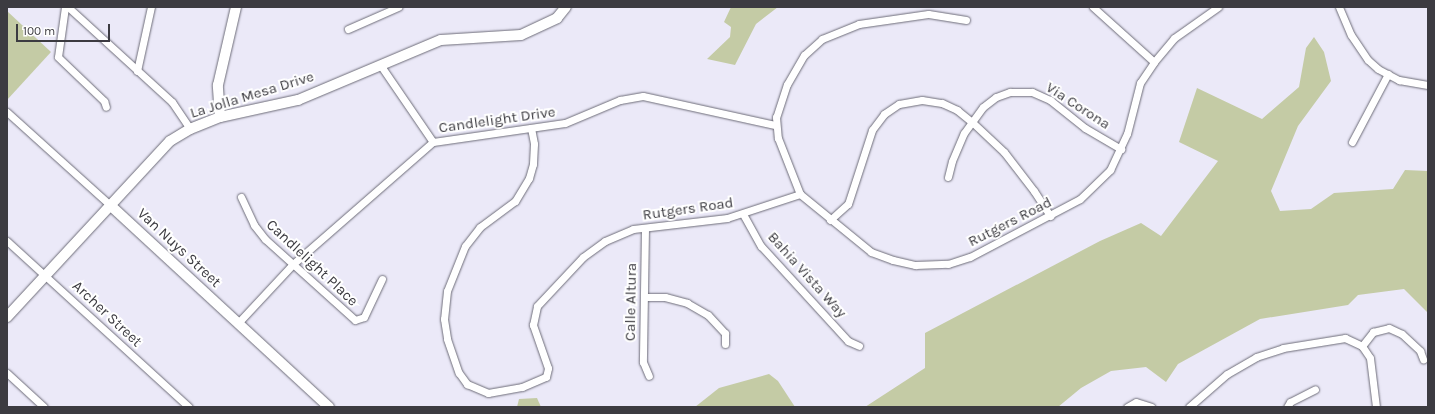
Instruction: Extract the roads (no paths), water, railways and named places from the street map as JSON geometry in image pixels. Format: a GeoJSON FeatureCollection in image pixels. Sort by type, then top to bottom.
{"type":"FeatureCollection","features":[{"type":"Feature","properties":{"kind":"street"},"geometry":{"type":"LineString","coordinates":[[67,7],[58,57],[104,101],[106,107]]}},
{"type":"Feature","properties":{"kind":"street"},"geometry":{"type":"LineString","coordinates":[[67,7],[172,102],[190,129]]}},
{"type":"Feature","properties":{"kind":"street"},"geometry":{"type":"LineString","coordinates":[[137,71],[151,7]]}},
{"type":"Feature","properties":{"kind":"street"},"geometry":{"type":"LineString","coordinates":[[220,118],[218,85],[236,7]]}},
{"type":"Feature","properties":{"kind":"street"},"geometry":{"type":"LineString","coordinates":[[348,29],[398,7]]}},
{"type":"Feature","properties":{"kind":"street","name":"La Jolla Mesa Drive"},"geometry":{"type":"LineString","coordinates":[[7,317],[170,141],[190,129],[220,118],[298,100],[441,40],[521,35],[556,18],[566,7]]}},
{"type":"Feature","properties":{"kind":"street"},"geometry":{"type":"LineString","coordinates":[[1093,7],[1154,62]]}},
{"type":"Feature","properties":{"kind":"street","name":"Rutgers Road"},"geometry":{"type":"LineString","coordinates":[[531,128],[534,144],[534,164],[529,178],[515,201],[480,227],[465,246],[447,292],[444,319],[447,339],[459,373],[467,384],[488,393],[522,387],[546,377],[548,368],[533,325],[537,306],[583,257],[605,240],[645,228],[743,214],[800,194],[871,252],[915,265],[948,264],[970,257],[1068,207],[1098,185],[1110,170],[1121,149],[1140,83],[1154,62],[1174,38],[1209,10],[1218,7]]}},
{"type":"Feature","properties":{"kind":"street"},"geometry":{"type":"LineString","coordinates":[[1339,7],[1351,35],[1368,60],[1388,74],[1411,84],[1428,84]]}},
{"type":"Feature","properties":{"kind":"street"},"geometry":{"type":"LineString","coordinates":[[800,194],[780,145],[775,125],[787,84],[804,55],[822,39],[859,24],[928,14],[966,20]]}},
{"type":"Feature","properties":{"kind":"street"},"geometry":{"type":"LineString","coordinates":[[381,66],[433,142]]}},
{"type":"Feature","properties":{"kind":"street"},"geometry":{"type":"LineString","coordinates":[[1352,142],[1388,74]]}},
{"type":"Feature","properties":{"kind":"street","name":"Via Corona"},"geometry":{"type":"LineString","coordinates":[[948,177],[952,161],[972,122],[983,108],[996,97],[1010,92],[1032,92],[1050,100],[1085,128],[1121,149]]}},
{"type":"Feature","properties":{"kind":"street","name":"Candlelight Drive"},"geometry":{"type":"LineString","coordinates":[[238,323],[293,264],[433,142],[565,123],[620,100],[643,96],[775,125]]}},
{"type":"Feature","properties":{"kind":"street"},"geometry":{"type":"LineString","coordinates":[[830,220],[848,204],[872,130],[884,114],[899,104],[922,100],[942,103],[957,110],[972,122],[1004,152],[1034,191],[1050,216]]}},
{"type":"Feature","properties":{"kind":"street","name":"Van Nuys Street"},"geometry":{"type":"LineString","coordinates":[[7,112],[329,407]]}},
{"type":"Feature","properties":{"kind":"street","name":"Candlelight Place"},"geometry":{"type":"LineString","coordinates":[[241,197],[254,225],[293,264],[359,321],[364,318],[382,279]]}},
{"type":"Feature","properties":{"kind":"street","name":"Bahia Vista Way"},"geometry":{"type":"LineString","coordinates":[[743,214],[761,246],[848,341],[859,346]]}},
{"type":"Feature","properties":{"kind":"street","name":"Calle Altura"},"geometry":{"type":"LineString","coordinates":[[645,228],[643,362],[649,376]]}},
{"type":"Feature","properties":{"kind":"street","name":"Archer Street"},"geometry":{"type":"LineString","coordinates":[[7,241],[189,407]]}},
{"type":"Feature","properties":{"kind":"street"},"geometry":{"type":"LineString","coordinates":[[644,297],[665,297],[687,302],[708,315],[725,333],[725,344]]}},
{"type":"Feature","properties":{"kind":"street"},"geometry":{"type":"LineString","coordinates":[[1362,346],[1373,332],[1389,328],[1402,334],[1420,352],[1422,360]]}},
{"type":"Feature","properties":{"kind":"street"},"geometry":{"type":"LineString","coordinates":[[1188,407],[1241,365],[1284,348],[1345,338],[1362,346],[1370,358],[1376,407]]}},
{"type":"Feature","properties":{"kind":"street"},"geometry":{"type":"LineString","coordinates":[[7,373],[44,407]]}},
{"type":"Feature","properties":{"kind":"street"},"geometry":{"type":"LineString","coordinates":[[1287,407],[1290,402],[1315,389]]}},
{"type":"Feature","properties":{"kind":"street"},"geometry":{"type":"LineString","coordinates":[[1127,407],[1136,402],[1151,407]]}}]}
